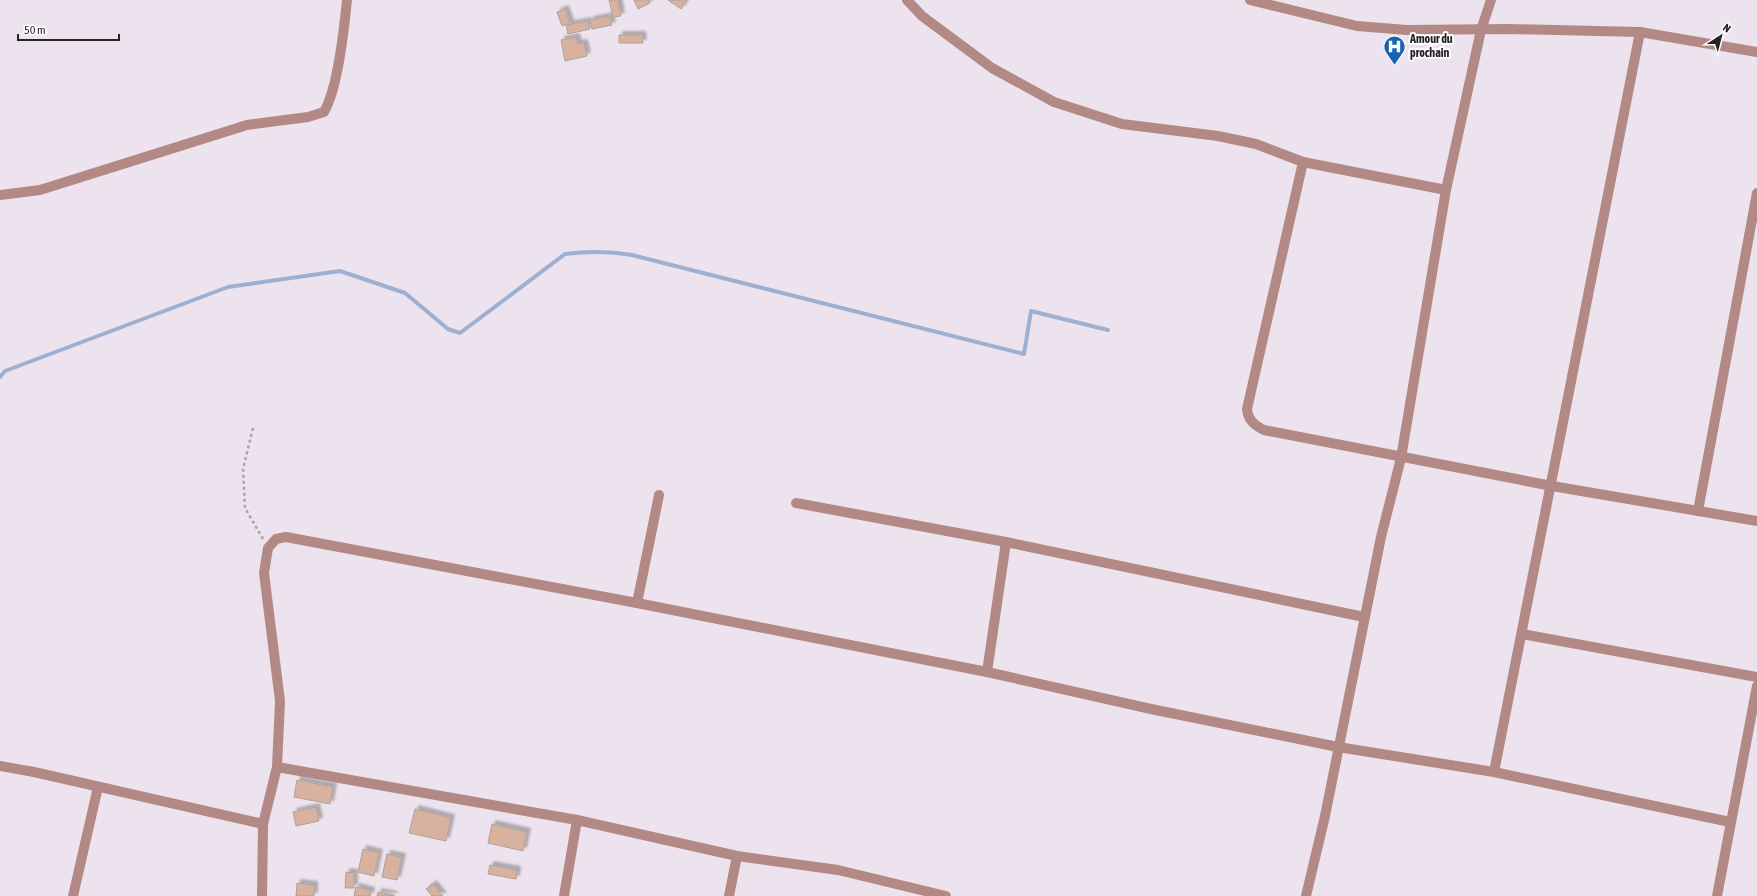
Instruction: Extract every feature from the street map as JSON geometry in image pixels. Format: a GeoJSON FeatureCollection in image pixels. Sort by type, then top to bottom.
{"type":"FeatureCollection","features":[{"type":"Feature","properties":{"kind":"street"},"geometry":{"type":"LineString","coordinates":[[0,195],[40,190],[247,125],[308,117],[324,112],[330,103],[340,54],[347,0]]}},
{"type":"Feature","properties":{"kind":"street"},"geometry":{"type":"LineString","coordinates":[[907,0],[922,16],[992,68],[1054,102],[1122,124],[1218,136],[1256,144],[1303,162],[1446,190]]}},
{"type":"Feature","properties":{"kind":"street"},"geometry":{"type":"LineString","coordinates":[[1250,0],[1357,26],[1408,30],[1640,32],[1757,52]]}},
{"type":"Feature","properties":{"kind":"street"},"geometry":{"type":"LineString","coordinates":[[1306,896],[1325,816],[1381,537],[1401,458],[1446,190],[1481,30],[1491,0]]}},
{"type":"Feature","properties":{"kind":"street"},"geometry":{"type":"LineString","coordinates":[[1494,772],[1552,486],[1640,32]]}},
{"type":"Feature","properties":{"kind":"street"},"geometry":{"type":"LineString","coordinates":[[1303,162],[1246,409],[1252,422],[1264,430],[1401,458],[1552,486],[1757,521]]}},
{"type":"Feature","properties":{"kind":"street"},"geometry":{"type":"LineString","coordinates":[[1698,511],[1757,193]]}},
{"type":"Feature","properties":{"kind":"street"},"geometry":{"type":"LineString","coordinates":[[637,603],[659,495]]}},
{"type":"Feature","properties":{"kind":"street"},"geometry":{"type":"LineString","coordinates":[[796,503],[1006,542],[1364,617]]}},
{"type":"Feature","properties":{"kind":"street"},"geometry":{"type":"LineString","coordinates":[[262,896],[263,824],[277,767],[280,701],[264,573],[268,548],[276,539],[286,537],[637,603],[987,672],[1151,709],[1338,747],[1494,772],[1730,822]]}},
{"type":"Feature","properties":{"kind":"street"},"geometry":{"type":"LineString","coordinates":[[987,672],[1006,542]]}},
{"type":"Feature","properties":{"kind":"street"},"geometry":{"type":"LineString","coordinates":[[1522,634],[1757,677]]}},
{"type":"Feature","properties":{"kind":"street"},"geometry":{"type":"LineString","coordinates":[[1727,896],[1717,895],[1757,686]]}},
{"type":"Feature","properties":{"kind":"street"},"geometry":{"type":"LineString","coordinates":[[0,766],[263,824]]}},
{"type":"Feature","properties":{"kind":"street"},"geometry":{"type":"LineString","coordinates":[[277,767],[577,820],[737,856],[838,870],[946,896]]}},
{"type":"Feature","properties":{"kind":"street"},"geometry":{"type":"LineString","coordinates":[[73,896],[98,787]]}},
{"type":"Feature","properties":{"kind":"street"},"geometry":{"type":"LineString","coordinates":[[564,896],[577,820]]}},
{"type":"Feature","properties":{"kind":"street"},"geometry":{"type":"LineString","coordinates":[[729,896],[737,856]]}},
{"type":"Feature","properties":{"kind":"path"},"geometry":{"type":"LineString","coordinates":[[253,428],[243,469],[245,508],[268,548]]}},
{"type":"Feature","properties":{"kind":"building"},"geometry":{"type":"Polygon","coordinates":[[[609,0],[618,0],[621,16],[613,17],[609,0]]]}},
{"type":"Feature","properties":{"kind":"building"},"geometry":{"type":"Polygon","coordinates":[[[634,0],[648,0],[650,3],[638,9],[634,0]]]}},
{"type":"Feature","properties":{"kind":"building"},"geometry":{"type":"Polygon","coordinates":[[[668,0],[687,0],[681,9],[668,0]]]}},
{"type":"Feature","properties":{"kind":"building"},"geometry":{"type":"Polygon","coordinates":[[[565,9],[570,23],[562,26],[557,12],[565,9]]]}},
{"type":"Feature","properties":{"kind":"building"},"geometry":{"type":"Polygon","coordinates":[[[610,16],[612,25],[592,29],[590,20],[610,16]]]}},
{"type":"Feature","properties":{"kind":"building"},"geometry":{"type":"Polygon","coordinates":[[[588,21],[590,29],[568,34],[566,25],[588,21]]]}},
{"type":"Feature","properties":{"kind":"building"},"geometry":{"type":"Polygon","coordinates":[[[619,35],[642,35],[643,43],[619,43],[619,35]]]}},
{"type":"Feature","properties":{"kind":"building"},"geometry":{"type":"Polygon","coordinates":[[[576,37],[578,44],[584,43],[587,56],[565,61],[561,40],[576,37]]]}},
{"type":"Feature","properties":{"kind":"building"},"geometry":{"type":"Polygon","coordinates":[[[297,780],[333,787],[330,804],[294,797],[297,780]]]}},
{"type":"Feature","properties":{"kind":"building"},"geometry":{"type":"Polygon","coordinates":[[[316,807],[319,821],[296,826],[293,812],[316,807]]]}},
{"type":"Feature","properties":{"kind":"building"},"geometry":{"type":"Polygon","coordinates":[[[415,809],[451,818],[446,841],[409,833],[415,809]]]}},
{"type":"Feature","properties":{"kind":"building"},"geometry":{"type":"Polygon","coordinates":[[[492,824],[527,832],[523,851],[488,843],[492,824]]]}},
{"type":"Feature","properties":{"kind":"building"},"geometry":{"type":"Polygon","coordinates":[[[363,849],[379,853],[374,876],[358,872],[363,849]]]}},
{"type":"Feature","properties":{"kind":"building"},"geometry":{"type":"Polygon","coordinates":[[[387,854],[402,857],[397,880],[382,877],[387,854]]]}},
{"type":"Feature","properties":{"kind":"building"},"geometry":{"type":"Polygon","coordinates":[[[490,865],[517,870],[516,879],[488,874],[490,865]]]}},
{"type":"Feature","properties":{"kind":"building"},"geometry":{"type":"Polygon","coordinates":[[[346,872],[354,873],[354,888],[345,888],[346,872]]]}},
{"type":"Feature","properties":{"kind":"building"},"geometry":{"type":"Polygon","coordinates":[[[297,883],[314,885],[314,896],[296,896],[297,883]]]}},
{"type":"Feature","properties":{"kind":"building"},"geometry":{"type":"Polygon","coordinates":[[[433,884],[443,896],[432,896],[426,889],[433,884]]]}},
{"type":"Feature","properties":{"kind":"building"},"geometry":{"type":"Polygon","coordinates":[[[356,887],[371,891],[370,896],[354,896],[356,887]]]}},
{"type":"Feature","properties":{"kind":"building"},"geometry":{"type":"Polygon","coordinates":[[[378,892],[394,895],[394,896],[377,896],[378,892]]]}},
{"type":"Feature","properties":{"kind":"waterway"},"geometry":{"type":"LineString","coordinates":[[0,377],[5,371],[228,287],[340,271],[405,293],[448,329],[460,333],[565,254],[590,252],[607,252],[632,255],[1024,354],[1031,311],[1108,330]]}},
{"type":"Feature","properties":{"kind":"place","name":"Amour du prochain"},"geometry":{"type":"Point","coordinates":[1394,66]}}]}
